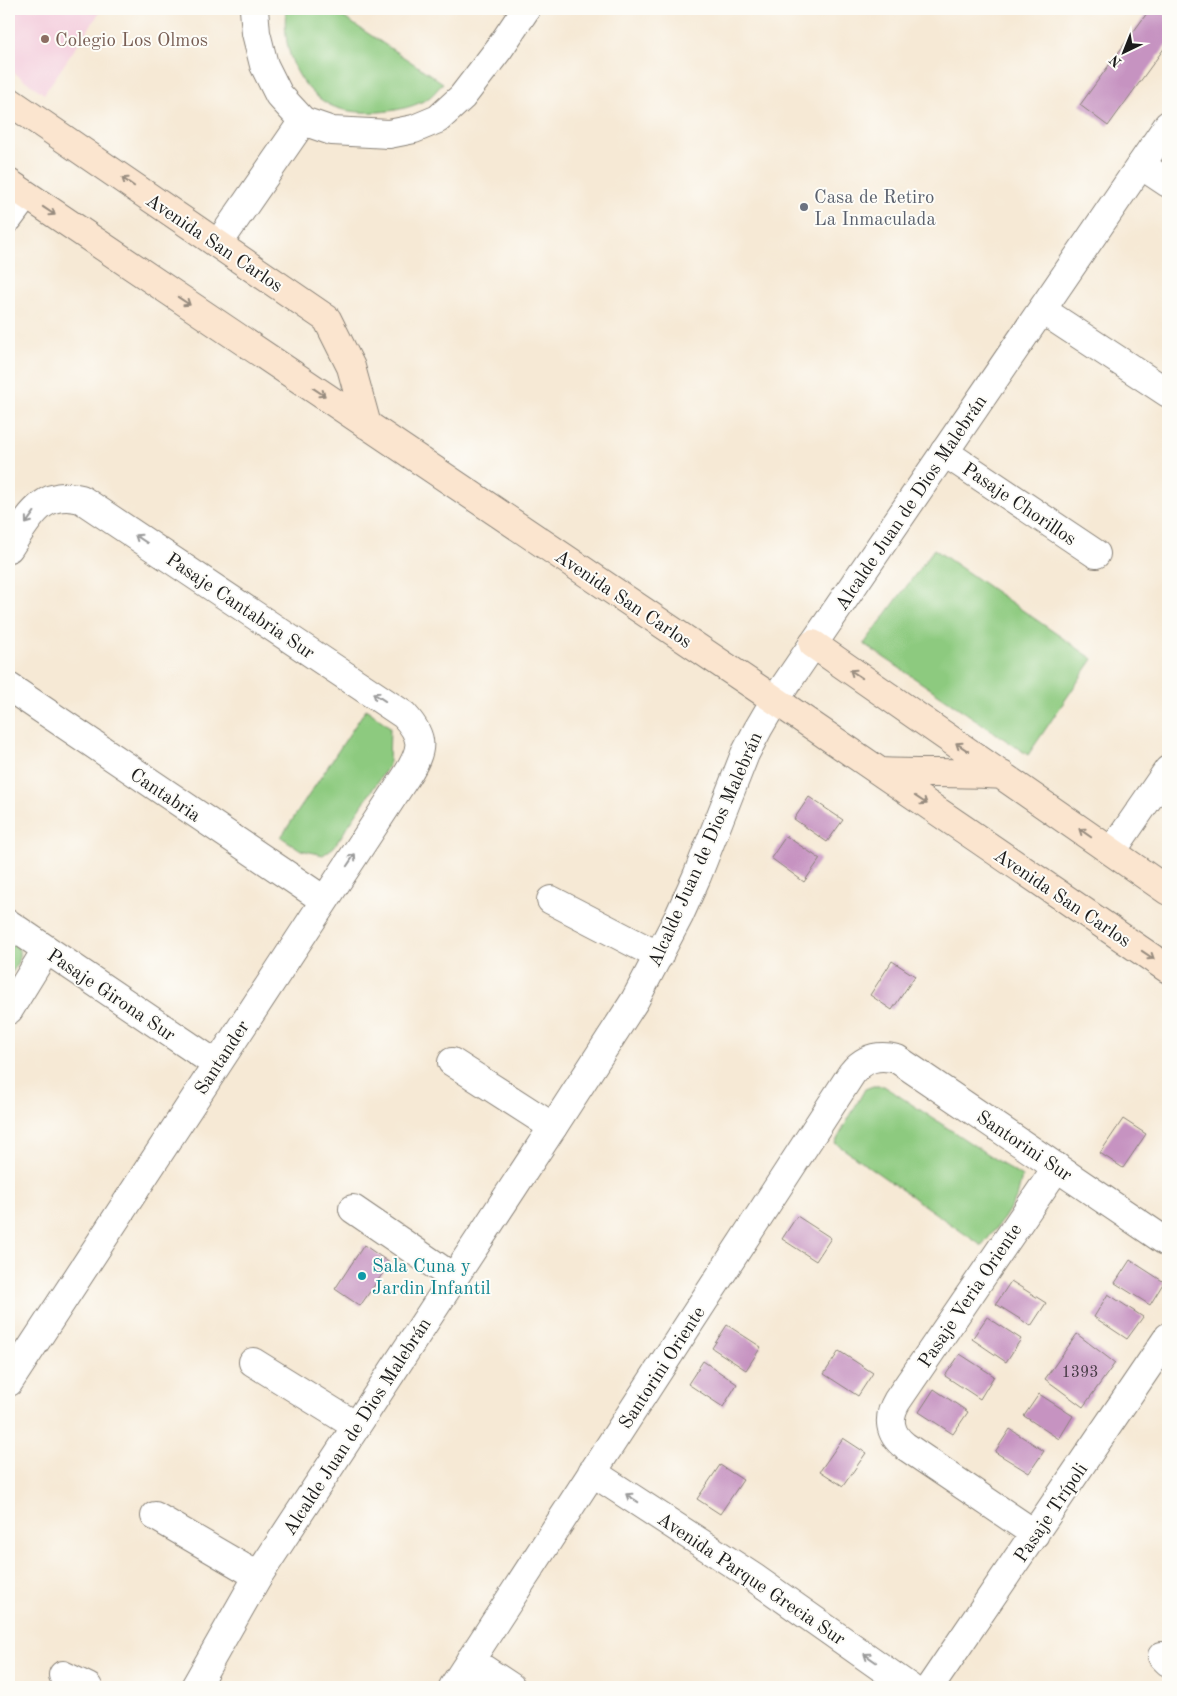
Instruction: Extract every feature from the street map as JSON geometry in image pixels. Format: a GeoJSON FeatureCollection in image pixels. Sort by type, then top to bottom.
{"type":"FeatureCollection","features":[{"type":"Feature","properties":{"kind":"main road","name":"Avenida San Carlos"},"geometry":{"type":"LineString","coordinates":[[9,101],[327,319],[351,367],[367,425]]}},
{"type":"Feature","properties":{"kind":"main road","name":"Avenida San Carlos"},"geometry":{"type":"LineString","coordinates":[[17,189],[775,700],[1168,968]]}},
{"type":"Feature","properties":{"kind":"main road"},"geometry":{"type":"LineString","coordinates":[[813,644],[1168,891]]}},
{"type":"Feature","properties":{"kind":"main road"},"geometry":{"type":"LineString","coordinates":[[881,772],[926,775],[961,772],[1002,775]]}},
{"type":"Feature","properties":{"kind":"main road"},"geometry":{"type":"LineString","coordinates":[[959,826],[949,807],[947,795],[961,772]]}},
{"type":"Feature","properties":{"kind":"street"},"geometry":{"type":"LineString","coordinates":[[254,9],[256,32],[264,64],[279,94],[302,121],[332,131],[389,134],[414,129],[438,119],[462,97],[499,49],[526,9]]}},
{"type":"Feature","properties":{"kind":"street"},"geometry":{"type":"LineString","coordinates":[[218,244],[302,121]]}},
{"type":"Feature","properties":{"kind":"street","name":"Alcalde Juan de Dios Malebrán"},"geometry":{"type":"LineString","coordinates":[[195,1687],[258,1576],[554,1127],[635,1000],[659,956],[697,876],[745,754],[775,700],[1168,125]]}},
{"type":"Feature","properties":{"kind":"street"},"geometry":{"type":"LineString","coordinates":[[1141,165],[1168,183]]}},
{"type":"Feature","properties":{"kind":"street"},"geometry":{"type":"LineString","coordinates":[[9,218],[17,189]]}},
{"type":"Feature","properties":{"kind":"street"},"geometry":{"type":"LineString","coordinates":[[1042,310],[1168,393]]}},
{"type":"Feature","properties":{"kind":"street","name":"Pasaje Chorillos"},"geometry":{"type":"LineString","coordinates":[[944,452],[1096,554]]}},
{"type":"Feature","properties":{"kind":"street","name":"Pasaje Cantabria Sur"},"geometry":{"type":"LineString","coordinates":[[9,548],[39,506],[48,500],[58,497],[70,496],[81,499],[404,715],[416,728]]}},
{"type":"Feature","properties":{"kind":"street","name":"Cantabria"},"geometry":{"type":"LineString","coordinates":[[9,687],[324,900]]}},
{"type":"Feature","properties":{"kind":"street","name":"Santander"},"geometry":{"type":"LineString","coordinates":[[9,1382],[416,761],[420,745],[416,728]]}},
{"type":"Feature","properties":{"kind":"street"},"geometry":{"type":"LineString","coordinates":[[1112,851],[1168,770]]}},
{"type":"Feature","properties":{"kind":"street"},"geometry":{"type":"LineString","coordinates":[[551,900],[659,956]]}},
{"type":"Feature","properties":{"kind":"street","name":"Pasaje Girona Sur"},"geometry":{"type":"LineString","coordinates":[[9,924],[216,1064]]}},
{"type":"Feature","properties":{"kind":"street"},"geometry":{"type":"LineString","coordinates":[[9,1010],[46,950]]}},
{"type":"Feature","properties":{"kind":"street","name":"Santorini Sur"},"geometry":{"type":"LineString","coordinates":[[878,1056],[888,1056],[906,1064],[1168,1243]]}},
{"type":"Feature","properties":{"kind":"street","name":"Santorini Oriente"},"geometry":{"type":"LineString","coordinates":[[453,1687],[852,1073],[858,1065],[878,1056]]}},
{"type":"Feature","properties":{"kind":"street"},"geometry":{"type":"LineString","coordinates":[[452,1062],[554,1127]]}},
{"type":"Feature","properties":{"kind":"street","name":"Pasaje Veria Oriente"},"geometry":{"type":"LineString","coordinates":[[1035,1534],[904,1446],[894,1434],[890,1418],[893,1409],[1057,1167]]}},
{"type":"Feature","properties":{"kind":"street"},"geometry":{"type":"LineString","coordinates":[[353,1209],[454,1278]]}},
{"type":"Feature","properties":{"kind":"street","name":"Pasaje Trípoli"},"geometry":{"type":"LineString","coordinates":[[930,1687],[1168,1337]]}},
{"type":"Feature","properties":{"kind":"street"},"geometry":{"type":"LineString","coordinates":[[253,1362],[356,1426]]}},
{"type":"Feature","properties":{"kind":"street","name":"Avenida Parque Grecia Sur"},"geometry":{"type":"LineString","coordinates":[[592,1472],[752,1578],[910,1687]]}},
{"type":"Feature","properties":{"kind":"street"},"geometry":{"type":"LineString","coordinates":[[155,1516],[258,1576]]}},
{"type":"Feature","properties":{"kind":"street"},"geometry":{"type":"LineString","coordinates":[[470,1660],[511,1687]]}},
{"type":"Feature","properties":{"kind":"street"},"geometry":{"type":"LineString","coordinates":[[63,1675],[88,1687]]}},
{"type":"Feature","properties":{"kind":"shaded area","name":"Colegio Los Olmos"},"geometry":{"type":"Polygon","coordinates":[[[9,9],[102,9],[44,94],[9,69],[9,9]]]}},
{"type":"Feature","properties":{"kind":"green space"},"geometry":{"type":"Polygon","coordinates":[[[286,9],[331,9],[443,83],[432,95],[424,100],[412,106],[398,109],[358,112],[332,106],[315,95],[298,74],[292,62],[286,36],[286,9]]]}},
{"type":"Feature","properties":{"kind":"green space"},"geometry":{"type":"Polygon","coordinates":[[[934,549],[1093,659],[1028,755],[864,644],[934,549]]]}},
{"type":"Feature","properties":{"kind":"green space"},"geometry":{"type":"Polygon","coordinates":[[[366,709],[390,727],[389,765],[334,847],[323,855],[301,850],[281,837],[366,709]]]}},
{"type":"Feature","properties":{"kind":"green space"},"geometry":{"type":"Polygon","coordinates":[[[9,936],[17,945],[19,956],[16,966],[9,976],[9,936]]]}},
{"type":"Feature","properties":{"kind":"green space"},"geometry":{"type":"Polygon","coordinates":[[[873,1086],[884,1086],[1022,1177],[1017,1197],[1004,1218],[982,1246],[835,1143],[865,1089],[873,1086]]]}},
{"type":"Feature","properties":{"kind":"building"},"geometry":{"type":"Polygon","coordinates":[[[1150,9],[1158,9],[1168,16],[1168,43],[1108,126],[1080,105],[1150,9]]]}},
{"type":"Feature","properties":{"kind":"building"},"geometry":{"type":"Polygon","coordinates":[[[809,797],[843,820],[827,842],[794,819],[809,797]]]}},
{"type":"Feature","properties":{"kind":"building"},"geometry":{"type":"Polygon","coordinates":[[[786,836],[820,859],[804,882],[771,858],[786,836]]]}},
{"type":"Feature","properties":{"kind":"building"},"geometry":{"type":"Polygon","coordinates":[[[892,961],[915,976],[892,1010],[870,995],[892,961]]]}},
{"type":"Feature","properties":{"kind":"building"},"geometry":{"type":"Polygon","coordinates":[[[1123,1119],[1146,1134],[1123,1168],[1100,1153],[1123,1119]]]}},
{"type":"Feature","properties":{"kind":"building"},"geometry":{"type":"Polygon","coordinates":[[[797,1216],[831,1238],[816,1261],[782,1239],[797,1216]]]}},
{"type":"Feature","properties":{"kind":"building","name":"Sala Cuna y Jardin Infantil"},"geometry":{"type":"Polygon","coordinates":[[[364,1245],[390,1263],[360,1306],[335,1289],[364,1245]]]}},
{"type":"Feature","properties":{"kind":"building"},"geometry":{"type":"Polygon","coordinates":[[[1130,1260],[1164,1282],[1150,1305],[1115,1283],[1130,1260]]]}},
{"type":"Feature","properties":{"kind":"building"},"geometry":{"type":"Polygon","coordinates":[[[1011,1281],[1046,1303],[1031,1326],[996,1304],[1011,1281]]]}},
{"type":"Feature","properties":{"kind":"building"},"geometry":{"type":"Polygon","coordinates":[[[1108,1294],[1143,1317],[1127,1339],[1094,1317],[1108,1294]]]}},
{"type":"Feature","properties":{"kind":"building"},"geometry":{"type":"Polygon","coordinates":[[[987,1317],[1021,1339],[1006,1362],[972,1339],[987,1317]]]}},
{"type":"Feature","properties":{"kind":"building"},"geometry":{"type":"Polygon","coordinates":[[[727,1325],[761,1347],[746,1370],[712,1348],[727,1325]]]}},
{"type":"Feature","properties":{"kind":"building"},"geometry":{"type":"Polygon","coordinates":[[[1077,1334],[1115,1363],[1083,1407],[1045,1379],[1077,1334]]]}},
{"type":"Feature","properties":{"kind":"building"},"geometry":{"type":"Polygon","coordinates":[[[839,1351],[873,1373],[858,1396],[824,1374],[839,1351]]]}},
{"type":"Feature","properties":{"kind":"building"},"geometry":{"type":"Polygon","coordinates":[[[960,1354],[994,1376],[980,1399],[945,1376],[960,1354]]]}},
{"type":"Feature","properties":{"kind":"building"},"geometry":{"type":"Polygon","coordinates":[[[703,1361],[737,1384],[723,1407],[688,1384],[703,1361]]]}},
{"type":"Feature","properties":{"kind":"building"},"geometry":{"type":"Polygon","coordinates":[[[934,1389],[968,1412],[953,1434],[919,1412],[934,1389]]]}},
{"type":"Feature","properties":{"kind":"building"},"geometry":{"type":"Polygon","coordinates":[[[1039,1394],[1073,1416],[1059,1439],[1024,1416],[1039,1394]]]}},
{"type":"Feature","properties":{"kind":"building"},"geometry":{"type":"Polygon","coordinates":[[[1010,1429],[1044,1451],[1029,1473],[995,1452],[1010,1429]]]}},
{"type":"Feature","properties":{"kind":"building"},"geometry":{"type":"Polygon","coordinates":[[[843,1438],[866,1453],[843,1486],[820,1471],[843,1438]]]}},
{"type":"Feature","properties":{"kind":"building"},"geometry":{"type":"Polygon","coordinates":[[[720,1465],[743,1480],[720,1514],[697,1499],[720,1465]]]}},
{"type":"Feature","properties":{"kind":"place","name":"Colegio Los Olmos"},"geometry":{"type":"Point","coordinates":[45,39]}},
{"type":"Feature","properties":{"kind":"place","name":"Casa de Retiro La Inmaculada"},"geometry":{"type":"Point","coordinates":[804,207]}},
{"type":"Feature","properties":{"kind":"place","name":"Sala Cuna y Jardin Infantil"},"geometry":{"type":"Point","coordinates":[362,1276]}}]}
